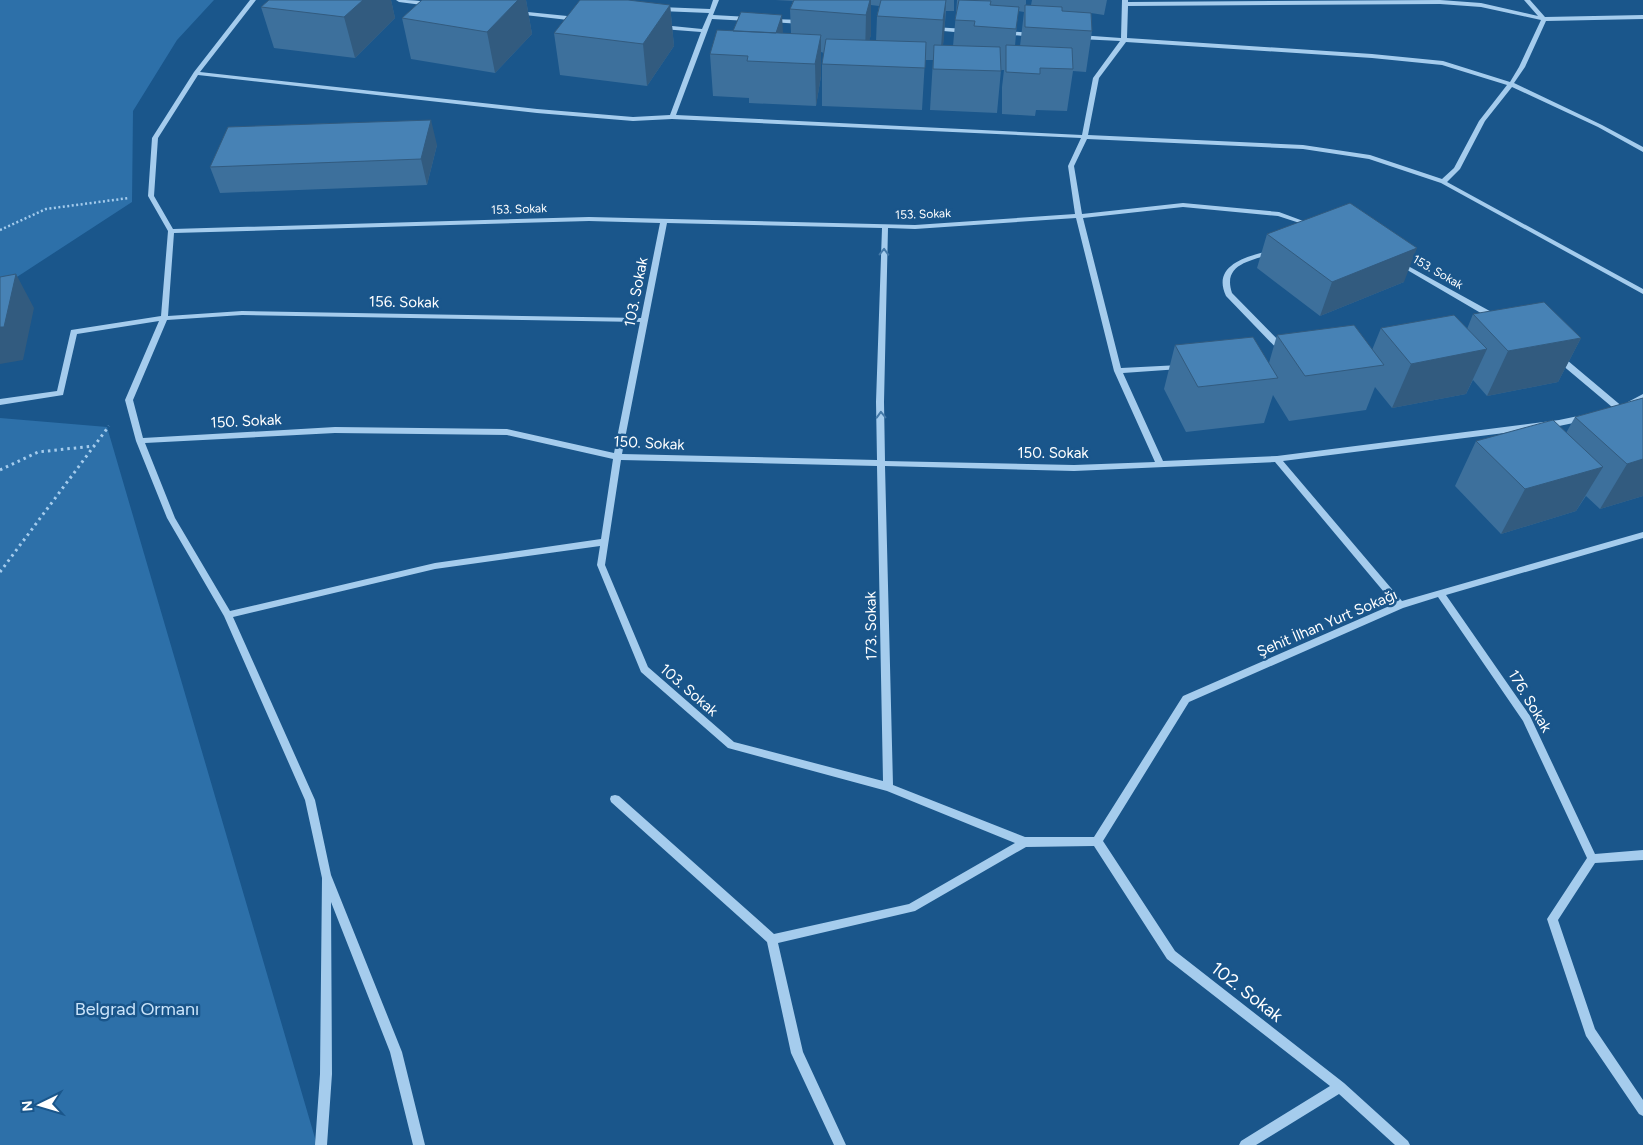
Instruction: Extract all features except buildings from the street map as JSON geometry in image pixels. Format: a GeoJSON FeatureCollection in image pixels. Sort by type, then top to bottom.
{"type":"FeatureCollection","features":[{"type":"Feature","properties":{"kind":"street"},"geometry":{"type":"LineString","coordinates":[[253,0],[196,73],[156,138],[151,196],[171,231],[164,318],[129,400],[140,441],[171,518],[228,615],[310,800],[326,875],[396,1052],[419,1145]]}},
{"type":"Feature","properties":{"kind":"street"},"geometry":{"type":"LineString","coordinates":[[399,0],[438,4]]}},
{"type":"Feature","properties":{"kind":"street"},"geometry":{"type":"LineString","coordinates":[[672,118],[716,0]]}},
{"type":"Feature","properties":{"kind":"street"},"geometry":{"type":"LineString","coordinates":[[1528,0],[1544,19]]}},
{"type":"Feature","properties":{"kind":"street"},"geometry":{"type":"LineString","coordinates":[[1160,464],[1118,371],[1079,216],[1071,166],[1085,137],[1096,78],[1124,40],[1125,2],[1440,2],[1481,5],[1544,19],[1643,17]]}},
{"type":"Feature","properties":{"kind":"street"},"geometry":{"type":"LineString","coordinates":[[652,8],[759,20]]}},
{"type":"Feature","properties":{"kind":"street"},"geometry":{"type":"LineString","coordinates":[[514,13],[581,20]]}},
{"type":"Feature","properties":{"kind":"street"},"geometry":{"type":"LineString","coordinates":[[1443,182],[1457,169],[1482,121],[1522,67],[1544,19]]}},
{"type":"Feature","properties":{"kind":"street"},"geometry":{"type":"LineString","coordinates":[[769,20],[808,22]]}},
{"type":"Feature","properties":{"kind":"street"},"geometry":{"type":"LineString","coordinates":[[657,27],[704,31]]}},
{"type":"Feature","properties":{"kind":"street"},"geometry":{"type":"LineString","coordinates":[[926,29],[976,32]]}},
{"type":"Feature","properties":{"kind":"street"},"geometry":{"type":"LineString","coordinates":[[995,33],[1045,35]]}},
{"type":"Feature","properties":{"kind":"street"},"geometry":{"type":"LineString","coordinates":[[1074,37],[1372,56],[1443,63],[1511,84],[1600,126],[1643,150]]}},
{"type":"Feature","properties":{"kind":"street"},"geometry":{"type":"LineString","coordinates":[[196,73],[537,111],[633,119],[672,118],[1304,147],[1370,157],[1443,182],[1643,292]]}},
{"type":"Feature","properties":{"kind":"street","name":"153. Sokak"},"geometry":{"type":"LineString","coordinates":[[171,231],[589,219],[915,227],[1079,216],[1183,205],[1279,214],[1316,227]]}},
{"type":"Feature","properties":{"kind":"street","name":"103. Sokak"},"geometry":{"type":"LineString","coordinates":[[664,221],[617,458],[601,565],[644,669],[731,745],[888,787],[1025,842],[1098,840]]}},
{"type":"Feature","properties":{"kind":"street","name":"173. Sokak"},"geometry":{"type":"LineString","coordinates":[[885,226],[880,402],[888,787]]}},
{"type":"Feature","properties":{"kind":"street"},"geometry":{"type":"LineString","coordinates":[[1282,359],[1291,358],[1229,294],[1225,286],[1225,277],[1233,266],[1283,248]]}},
{"type":"Feature","properties":{"kind":"street","name":"153. Sokak"},"geometry":{"type":"LineString","coordinates":[[1393,260],[1503,323]]}},
{"type":"Feature","properties":{"kind":"street","name":"156. Sokak"},"geometry":{"type":"LineString","coordinates":[[0,402],[60,394],[74,332],[164,318],[242,312],[644,320]]}},
{"type":"Feature","properties":{"kind":"street"},"geometry":{"type":"LineString","coordinates":[[1554,354],[1621,410]]}},
{"type":"Feature","properties":{"kind":"street"},"geometry":{"type":"LineString","coordinates":[[1118,371],[1186,367]]}},
{"type":"Feature","properties":{"kind":"street"},"geometry":{"type":"LineString","coordinates":[[1612,412],[1621,410],[1643,397]]}},
{"type":"Feature","properties":{"kind":"street","name":"150. Sokak"},"geometry":{"type":"LineString","coordinates":[[140,441],[335,430],[507,432],[617,458],[1074,468],[1277,459],[1559,423],[1594,415]]}},
{"type":"Feature","properties":{"kind":"street"},"geometry":{"type":"LineString","coordinates":[[1277,459],[1400,605]]}},
{"type":"Feature","properties":{"kind":"street","name":"Şehit İlhan Yurt Sokağı"},"geometry":{"type":"LineString","coordinates":[[1098,840],[1186,699],[1400,605],[1643,535]]}},
{"type":"Feature","properties":{"kind":"street"},"geometry":{"type":"LineString","coordinates":[[228,615],[435,566],[604,542]]}},
{"type":"Feature","properties":{"kind":"street","name":"176. Sokak"},"geometry":{"type":"LineString","coordinates":[[1440,594],[1527,719],[1592,859]]}},
{"type":"Feature","properties":{"kind":"street"},"geometry":{"type":"LineString","coordinates":[[614,799],[772,939],[797,1053],[840,1145]]}},
{"type":"Feature","properties":{"kind":"street","name":"102. Sokak"},"geometry":{"type":"LineString","coordinates":[[1098,840],[1171,955],[1340,1088],[1404,1145]]}},
{"type":"Feature","properties":{"kind":"street"},"geometry":{"type":"LineString","coordinates":[[772,939],[911,908],[1025,842]]}},
{"type":"Feature","properties":{"kind":"street"},"geometry":{"type":"LineString","coordinates":[[1643,855],[1592,859],[1552,919],[1590,1032],[1643,1110]]}},
{"type":"Feature","properties":{"kind":"street"},"geometry":{"type":"LineString","coordinates":[[321,1145],[326,1074],[326,875]]}},
{"type":"Feature","properties":{"kind":"street"},"geometry":{"type":"LineString","coordinates":[[1245,1145],[1340,1088]]}},
{"type":"Feature","properties":{"kind":"path"},"geometry":{"type":"LineString","coordinates":[[0,230],[46,209],[151,196]]}},
{"type":"Feature","properties":{"kind":"path"},"geometry":{"type":"LineString","coordinates":[[0,572],[129,400]]}},
{"type":"Feature","properties":{"kind":"path"},"geometry":{"type":"LineString","coordinates":[[0,470],[38,452],[94,446]]}},
{"type":"Feature","properties":{"kind":"green space"},"geometry":{"type":"Polygon","coordinates":[[[0,0],[214,0],[177,40],[133,111],[132,202],[0,288],[0,0]]]}},
{"type":"Feature","properties":{"kind":"green space","name":"Belgrad Ormanı"},"geometry":{"type":"Polygon","coordinates":[[[0,418],[107,427],[317,1145],[0,1145],[0,418]]]}}]}
